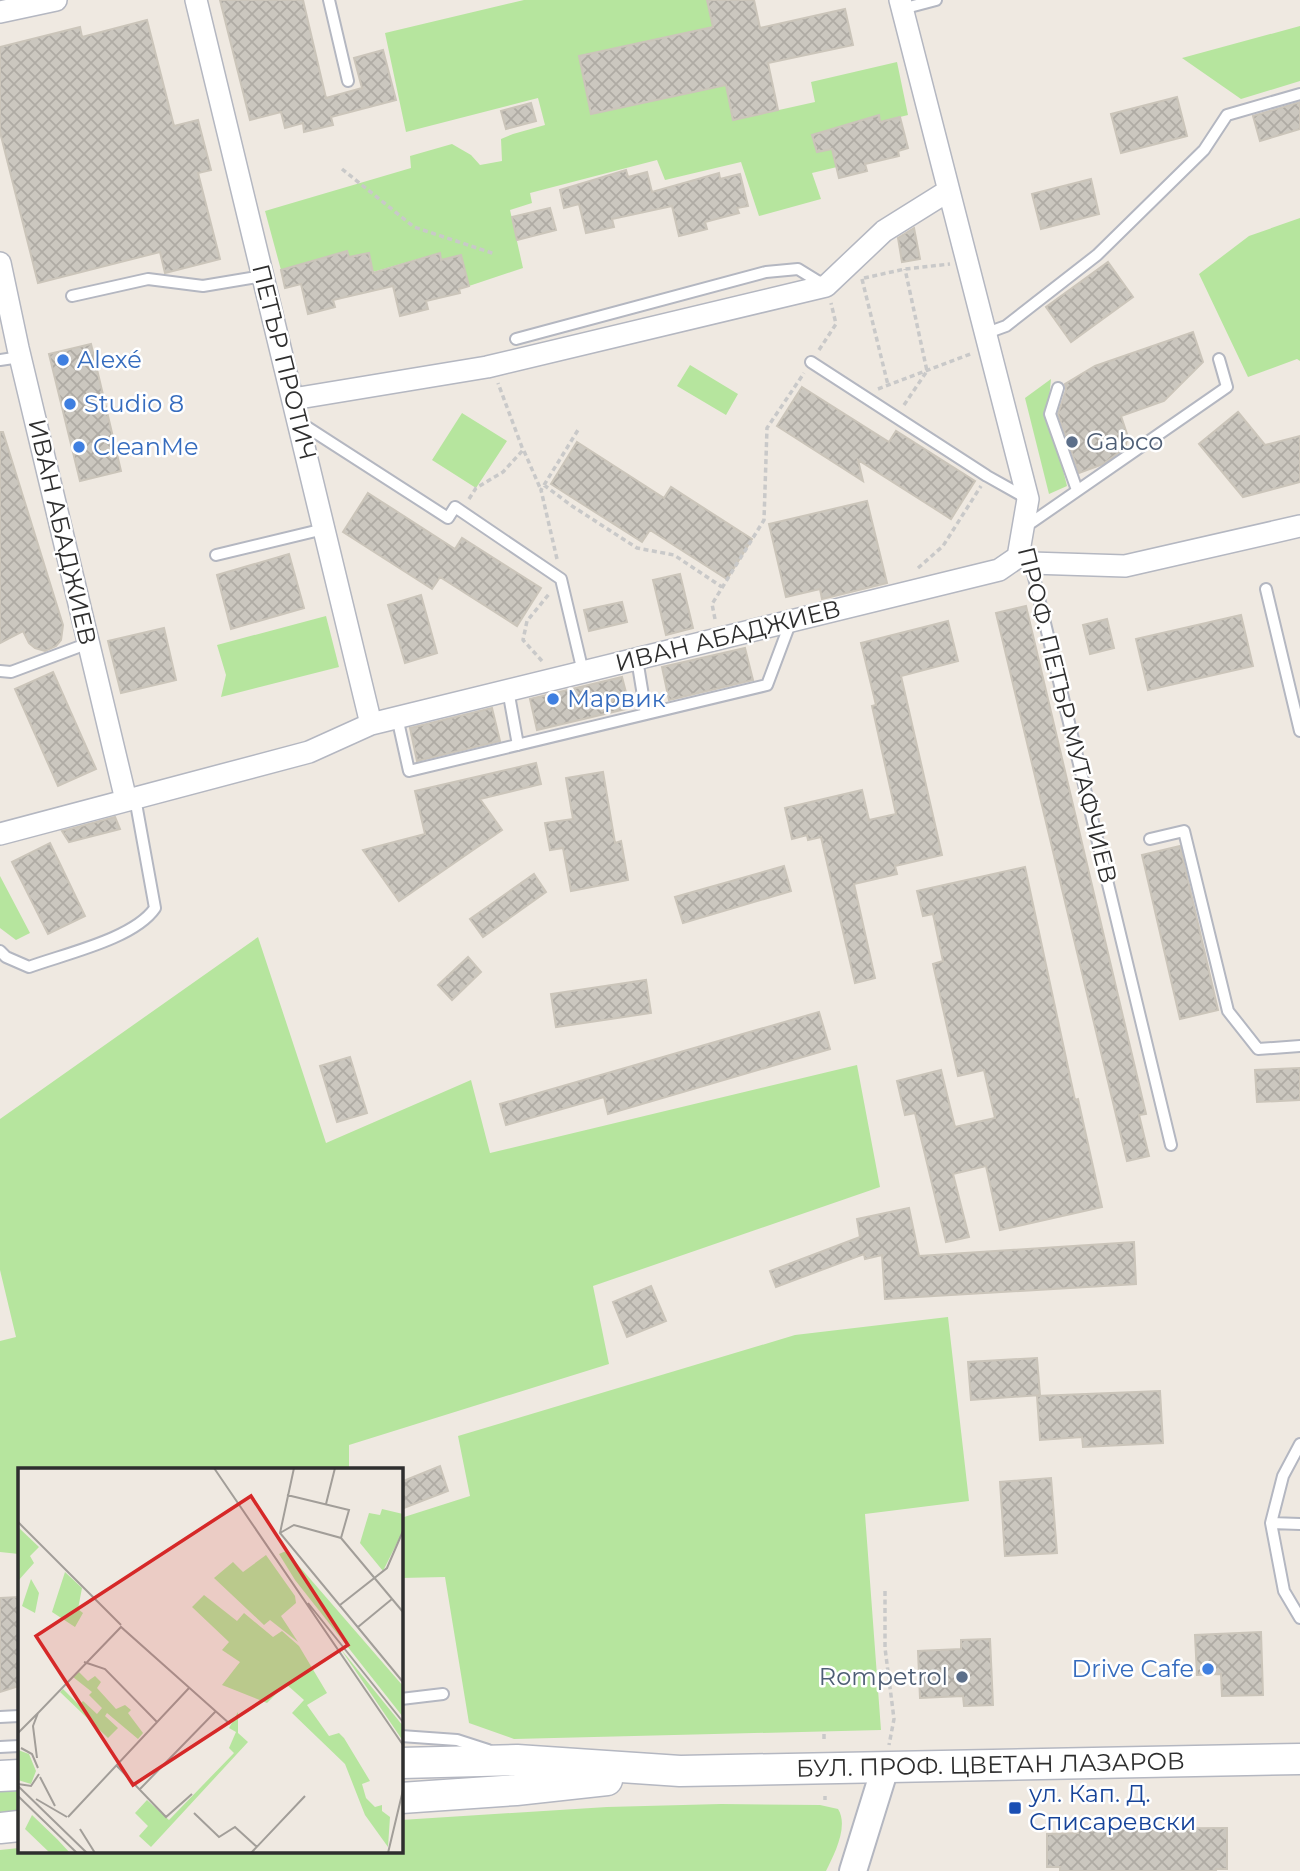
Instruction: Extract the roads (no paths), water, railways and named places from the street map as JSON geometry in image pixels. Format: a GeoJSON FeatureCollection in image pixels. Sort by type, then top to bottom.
{"type":"FeatureCollection","features":[{"type":"Feature","properties":{"kind":"main road","name":"БУЛ. ПРОФ. ЦВЕТАН ЛАЗАРОВ"},"geometry":{"type":"LineString","coordinates":[[402,1763],[517,1760],[680,1771],[1300,1759]]}},
{"type":"Feature","properties":{"kind":"main road","name":"БУЛ. ПРОФ. ЦВЕТАН ЛАЗАРОВ"},"geometry":{"type":"LineString","coordinates":[[402,1798],[516,1790],[680,1771]]}},
{"type":"Feature","properties":{"kind":"main road"},"geometry":{"type":"LineString","coordinates":[[0,1776],[18,1775]]}},
{"type":"Feature","properties":{"kind":"main road"},"geometry":{"type":"LineString","coordinates":[[0,1828],[18,1826]]}},
{"type":"Feature","properties":{"kind":"street"},"geometry":{"type":"LineString","coordinates":[[0,12],[56,0]]}},
{"type":"Feature","properties":{"kind":"street","name":"ПЕТЪР ПРОТИЧ"},"geometry":{"type":"LineString","coordinates":[[196,0],[371,724]]}},
{"type":"Feature","properties":{"kind":"street","name":"ПРОФ. ПЕТЪР МУТАФЧИЕВ"},"geometry":{"type":"LineString","coordinates":[[901,4],[1028,499],[1022,529]]}},
{"type":"Feature","properties":{"kind":"street"},"geometry":{"type":"LineString","coordinates":[[293,399],[487,366],[826,286],[884,231],[948,191]]}},
{"type":"Feature","properties":{"kind":"street","name":"ИВАН АБАДЖИЕВ"},"geometry":{"type":"LineString","coordinates":[[0,263],[10,358],[131,799]]}},
{"type":"Feature","properties":{"kind":"street"},"geometry":{"type":"LineString","coordinates":[[1031,563],[1125,565],[1300,526]]}},
{"type":"Feature","properties":{"kind":"street","name":"ИВАН АБАДЖИЕВ"},"geometry":{"type":"LineString","coordinates":[[0,834],[309,752],[371,724],[999,570],[1018,557],[1022,529]]}},
{"type":"Feature","properties":{"kind":"street"},"geometry":{"type":"LineString","coordinates":[[853,1871],[885,1768]]}},
{"type":"Feature","properties":{"kind":"lane"},"geometry":{"type":"LineString","coordinates":[[329,0],[348,81]]}},
{"type":"Feature","properties":{"kind":"lane"},"geometry":{"type":"LineString","coordinates":[[901,4],[936,0]]}},
{"type":"Feature","properties":{"kind":"lane"},"geometry":{"type":"LineString","coordinates":[[986,341],[1097,255],[1204,150],[1227,115],[1300,94]]}},
{"type":"Feature","properties":{"kind":"lane"},"geometry":{"type":"LineString","coordinates":[[516,339],[766,272],[798,269],[826,286]]}},
{"type":"Feature","properties":{"kind":"lane"},"geometry":{"type":"LineString","coordinates":[[72,296],[148,279],[203,286],[263,276]]}},
{"type":"Feature","properties":{"kind":"lane"},"geometry":{"type":"LineString","coordinates":[[1022,529],[1227,387],[1219,359]]}},
{"type":"Feature","properties":{"kind":"lane"},"geometry":{"type":"LineString","coordinates":[[811,362],[987,476],[1028,499]]}},
{"type":"Feature","properties":{"kind":"lane"},"geometry":{"type":"LineString","coordinates":[[1058,388],[1050,414],[1077,490]]}},
{"type":"Feature","properties":{"kind":"lane"},"geometry":{"type":"LineString","coordinates":[[298,421],[448,518],[455,507],[561,579],[583,672]]}},
{"type":"Feature","properties":{"kind":"lane"},"geometry":{"type":"LineString","coordinates":[[216,555],[324,529]]}},
{"type":"Feature","properties":{"kind":"lane","name":"ПРОФ. ПЕТЪР МУТАФЧИЕВ"},"geometry":{"type":"LineString","coordinates":[[1022,529],[1171,1145]]}},
{"type":"Feature","properties":{"kind":"lane"},"geometry":{"type":"LineString","coordinates":[[1266,589],[1299,726]]}},
{"type":"Feature","properties":{"kind":"lane"},"geometry":{"type":"LineString","coordinates":[[397,718],[409,771],[767,685],[791,621]]}},
{"type":"Feature","properties":{"kind":"lane"},"geometry":{"type":"LineString","coordinates":[[0,671],[11,672],[89,643]]}},
{"type":"Feature","properties":{"kind":"lane"},"geometry":{"type":"LineString","coordinates":[[637,659],[646,714]]}},
{"type":"Feature","properties":{"kind":"lane"},"geometry":{"type":"LineString","coordinates":[[508,690],[518,745]]}},
{"type":"Feature","properties":{"kind":"lane"},"geometry":{"type":"LineString","coordinates":[[0,951],[6,957],[29,967],[131,931],[147,919],[155,908],[131,799]]}},
{"type":"Feature","properties":{"kind":"lane"},"geometry":{"type":"LineString","coordinates":[[1150,839],[1184,831],[1228,1011],[1258,1049],[1300,1046]]}},
{"type":"Feature","properties":{"kind":"lane"},"geometry":{"type":"LineString","coordinates":[[1300,1444],[1283,1476],[1272,1523],[1284,1591],[1300,1618]]}},
{"type":"Feature","properties":{"kind":"lane"},"geometry":{"type":"LineString","coordinates":[[1272,1523],[1300,1524]]}},
{"type":"Feature","properties":{"kind":"lane"},"geometry":{"type":"LineString","coordinates":[[402,1699],[443,1694]]}},
{"type":"Feature","properties":{"kind":"lane"},"geometry":{"type":"LineString","coordinates":[[0,1717],[18,1716]]}},
{"type":"Feature","properties":{"kind":"lane"},"geometry":{"type":"LineString","coordinates":[[402,1737],[457,1740],[517,1760]]}},
{"type":"Feature","properties":{"kind":"lane"},"geometry":{"type":"LineString","coordinates":[[0,1747],[18,1746]]}},
{"type":"Feature","properties":{"kind":"place","name":"Alexé"},"geometry":{"type":"Point","coordinates":[63,360]}},
{"type":"Feature","properties":{"kind":"place","name":"Studio 8"},"geometry":{"type":"Point","coordinates":[70,404]}},
{"type":"Feature","properties":{"kind":"place","name":"Gabco"},"geometry":{"type":"Point","coordinates":[1072,442]}},
{"type":"Feature","properties":{"kind":"place","name":"CleanMe"},"geometry":{"type":"Point","coordinates":[79,447]}},
{"type":"Feature","properties":{"kind":"place","name":"Марвик"},"geometry":{"type":"Point","coordinates":[553,699]}},
{"type":"Feature","properties":{"kind":"place","name":"Drive Cafe"},"geometry":{"type":"Point","coordinates":[1208,1669]}},
{"type":"Feature","properties":{"kind":"place","name":"Rompetrol"},"geometry":{"type":"Point","coordinates":[962,1677]}},
{"type":"Feature","properties":{"kind":"place","name":"ул. Кап. Д. Списаревски"},"geometry":{"type":"Point","coordinates":[1015,1808]}}]}
